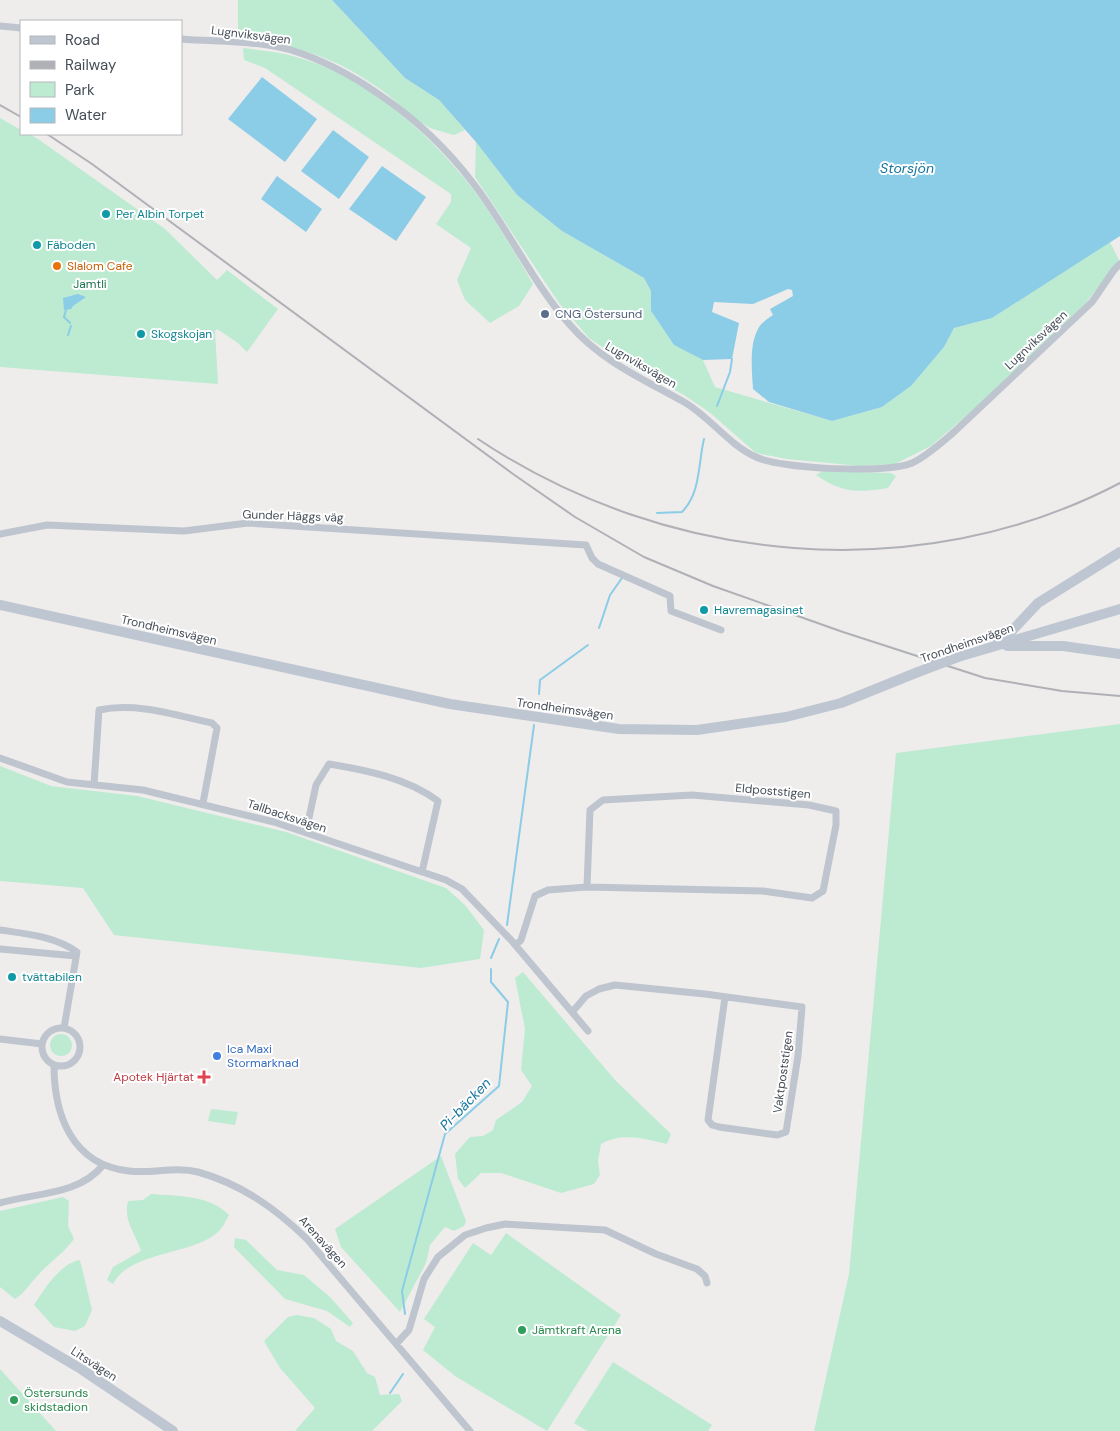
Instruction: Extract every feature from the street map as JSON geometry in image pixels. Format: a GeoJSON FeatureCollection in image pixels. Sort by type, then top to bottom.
{"type":"FeatureCollection","features":[{"type":"Feature","properties":{"kind":"main road"},"geometry":{"type":"LineString","coordinates":[[985,648],[1008,634],[1038,603],[1120,552]]}},
{"type":"Feature","properties":{"kind":"main road","name":"Trondheimsvägen"},"geometry":{"type":"LineString","coordinates":[[0,605],[450,704],[619,729],[697,730],[786,717],[857,697],[918,672],[985,648],[1120,610]]}},
{"type":"Feature","properties":{"kind":"main road"},"geometry":{"type":"LineString","coordinates":[[985,648],[1026,644],[1063,646],[1120,654]]}},
{"type":"Feature","properties":{"kind":"main road","name":"Litsvägen"},"geometry":{"type":"LineString","coordinates":[[0,1321],[81,1369],[173,1431]]}},
{"type":"Feature","properties":{"kind":"street"},"geometry":{"type":"LineString","coordinates":[[0,26],[20,28]]}},
{"type":"Feature","properties":{"kind":"street","name":"Lugnviksvägen"},"geometry":{"type":"LineString","coordinates":[[182,39],[289,50],[345,72],[381,95],[410,118],[454,160],[474,184],[542,289],[570,325],[597,352],[624,370],[687,404],[743,450],[757,458],[781,464],[858,470],[883,470],[911,464],[934,449],[954,432],[1092,302],[1120,264]]}},
{"type":"Feature","properties":{"kind":"street","name":"Gunder Häggs väg"},"geometry":{"type":"LineString","coordinates":[[0,534],[47,526],[184,531],[248,523],[586,545],[592,558],[598,564],[670,596],[671,611],[721,630]]}},
{"type":"Feature","properties":{"kind":"street"},"geometry":{"type":"LineString","coordinates":[[94,785],[99,710],[115,707],[149,709],[212,723],[217,728],[203,803]]}},
{"type":"Feature","properties":{"kind":"street","name":"Tallbacksvägen"},"geometry":{"type":"LineString","coordinates":[[0,758],[67,782],[143,790],[203,803],[306,832],[422,872],[462,889],[519,942],[552,988],[574,1011],[588,1031]]}},
{"type":"Feature","properties":{"kind":"street"},"geometry":{"type":"LineString","coordinates":[[306,832],[316,785],[329,764],[364,770],[423,790],[438,801],[422,872]]}},
{"type":"Feature","properties":{"kind":"street","name":"Eldpoststigen"},"geometry":{"type":"LineString","coordinates":[[519,942],[535,896],[548,890],[587,887],[763,891],[812,898],[823,892],[836,825],[836,811],[809,805],[692,795],[603,800],[590,810],[587,887]]}},
{"type":"Feature","properties":{"kind":"street"},"geometry":{"type":"LineString","coordinates":[[0,930],[56,940],[77,952],[64,1028]]}},
{"type":"Feature","properties":{"kind":"street"},"geometry":{"type":"LineString","coordinates":[[0,949],[75,959]]}},
{"type":"Feature","properties":{"kind":"street","name":"Vaktpoststigen"},"geometry":{"type":"LineString","coordinates":[[574,1011],[586,996],[599,989],[616,985],[725,997],[802,1007],[798,1056],[786,1132],[777,1135],[712,1126],[708,1120],[725,997]]}},
{"type":"Feature","properties":{"kind":"street"},"geometry":{"type":"LineString","coordinates":[[0,1040],[42,1044],[44,1037],[52,1031],[64,1028],[75,1034],[80,1048],[77,1056],[68,1064],[54,1065]]}},
{"type":"Feature","properties":{"kind":"street","name":"Arenavägen"},"geometry":{"type":"LineString","coordinates":[[42,1044],[44,1056],[54,1065],[56,1098],[64,1124],[74,1141],[87,1155],[103,1165],[129,1171],[195,1171],[228,1182],[263,1200],[286,1218],[307,1239],[470,1431]]}},
{"type":"Feature","properties":{"kind":"street"},"geometry":{"type":"LineString","coordinates":[[0,1203],[70,1188],[92,1178],[103,1165]]}},
{"type":"Feature","properties":{"kind":"street"},"geometry":{"type":"LineString","coordinates":[[396,1344],[409,1330],[424,1279],[438,1257],[465,1235],[505,1224],[605,1230],[656,1254],[697,1269],[705,1276],[708,1283]]}},
{"type":"Feature","properties":{"kind":"green space"},"geometry":{"type":"Polygon","coordinates":[[[238,0],[332,0],[405,78],[439,100],[465,130],[454,135],[428,127],[380,89],[330,60],[295,48],[238,39],[238,0]]]}},
{"type":"Feature","properties":{"kind":"green space"},"geometry":{"type":"Polygon","coordinates":[[[243,48],[285,54],[313,62],[365,88],[412,124],[454,166],[472,188],[533,284],[519,306],[490,323],[465,300],[457,280],[471,248],[436,224],[451,202],[451,194],[265,68],[244,60],[243,48]]]}},
{"type":"Feature","properties":{"kind":"green space","name":"Jamtli"},"geometry":{"type":"Polygon","coordinates":[[[0,118],[20,129],[20,135],[31,135],[38,139],[165,229],[217,280],[227,270],[278,309],[247,352],[238,343],[217,329],[215,331],[218,384],[0,367],[0,118]]]}},
{"type":"Feature","properties":{"kind":"green space"},"geometry":{"type":"Polygon","coordinates":[[[476,142],[517,195],[562,231],[644,278],[651,291],[651,311],[674,345],[703,360],[715,387],[832,421],[882,407],[911,386],[944,347],[954,328],[992,318],[1110,242],[1119,260],[1085,304],[981,403],[931,446],[895,464],[860,466],[787,459],[756,453],[709,412],[684,395],[632,367],[589,338],[559,303],[475,177],[476,142]]]}},
{"type":"Feature","properties":{"kind":"green space"},"geometry":{"type":"Polygon","coordinates":[[[823,471],[891,473],[896,476],[888,488],[859,491],[842,488],[816,475],[823,471]]]}},
{"type":"Feature","properties":{"kind":"green space"},"geometry":{"type":"Polygon","coordinates":[[[1120,724],[1120,1431],[814,1431],[849,1274],[896,753],[1120,724]]]}},
{"type":"Feature","properties":{"kind":"green space"},"geometry":{"type":"Polygon","coordinates":[[[0,766],[51,786],[137,796],[286,832],[446,888],[465,905],[484,930],[480,959],[421,968],[114,935],[83,888],[0,881],[0,766]]]}},
{"type":"Feature","properties":{"kind":"green space"},"geometry":{"type":"Polygon","coordinates":[[[523,972],[615,1080],[671,1134],[667,1144],[625,1137],[609,1140],[601,1144],[598,1161],[600,1175],[594,1184],[561,1193],[501,1173],[481,1173],[465,1188],[458,1179],[455,1154],[470,1137],[483,1136],[493,1130],[496,1120],[522,1102],[532,1086],[521,1070],[525,1029],[515,978],[523,972]]]}},
{"type":"Feature","properties":{"kind":"green space"},"geometry":{"type":"Polygon","coordinates":[[[61,1034],[69,1037],[72,1045],[69,1053],[61,1056],[53,1053],[50,1045],[53,1037],[61,1034]]]}},
{"type":"Feature","properties":{"kind":"green space"},"geometry":{"type":"Polygon","coordinates":[[[211,1109],[238,1112],[235,1125],[208,1121],[211,1109]]]}},
{"type":"Feature","properties":{"kind":"green space"},"geometry":{"type":"Polygon","coordinates":[[[441,1156],[466,1221],[464,1226],[454,1231],[445,1227],[430,1245],[426,1263],[400,1312],[341,1247],[335,1229],[441,1156]]]}},
{"type":"Feature","properties":{"kind":"green space"},"geometry":{"type":"Polygon","coordinates":[[[151,1194],[182,1196],[203,1200],[221,1208],[229,1215],[220,1230],[207,1239],[133,1265],[121,1273],[113,1284],[107,1280],[113,1267],[141,1251],[128,1220],[128,1201],[143,1200],[151,1194]]]}},
{"type":"Feature","properties":{"kind":"green space"},"geometry":{"type":"Polygon","coordinates":[[[63,1197],[69,1201],[68,1226],[74,1239],[15,1299],[0,1287],[0,1211],[63,1197]]]}},
{"type":"Feature","properties":{"kind":"green space","name":"Jämtkraft Arena"},"geometry":{"type":"Polygon","coordinates":[[[506,1233],[621,1315],[547,1431],[455,1376],[423,1350],[435,1327],[424,1319],[473,1243],[491,1255],[506,1233]]]}},
{"type":"Feature","properties":{"kind":"green space"},"geometry":{"type":"Polygon","coordinates":[[[235,1238],[246,1240],[277,1270],[304,1275],[330,1297],[353,1323],[350,1327],[327,1311],[285,1299],[234,1247],[235,1238]]]}},
{"type":"Feature","properties":{"kind":"green space"},"geometry":{"type":"Polygon","coordinates":[[[80,1260],[92,1310],[85,1326],[75,1331],[54,1327],[34,1305],[60,1271],[73,1262],[80,1260]]]}},
{"type":"Feature","properties":{"kind":"green space"},"geometry":{"type":"Polygon","coordinates":[[[297,1315],[314,1318],[331,1329],[336,1341],[353,1351],[367,1373],[375,1377],[380,1395],[399,1394],[402,1401],[372,1431],[295,1431],[315,1408],[280,1368],[264,1341],[288,1317],[297,1315]]]}},
{"type":"Feature","properties":{"kind":"green space"},"geometry":{"type":"Polygon","coordinates":[[[613,1362],[712,1425],[708,1431],[587,1431],[574,1423],[613,1362]]]}},
{"type":"Feature","properties":{"kind":"green space","name":"Östersunds skidstadion"},"geometry":{"type":"Polygon","coordinates":[[[0,1369],[56,1431],[0,1431],[0,1369]]]}},
{"type":"Feature","properties":{"kind":"water","name":"Storsjön"},"geometry":{"type":"Polygon","coordinates":[[[332,0],[1120,0],[1120,236],[992,318],[954,328],[944,347],[911,386],[882,407],[832,421],[769,402],[753,389],[752,358],[755,335],[761,325],[773,315],[770,309],[793,296],[792,290],[788,289],[753,304],[714,302],[712,312],[739,323],[732,359],[703,360],[674,345],[651,311],[651,291],[644,278],[562,231],[517,195],[476,142],[439,100],[405,78],[332,0]]]}},
{"type":"Feature","properties":{"kind":"water"},"geometry":{"type":"Polygon","coordinates":[[[262,77],[317,119],[285,162],[228,119],[262,77]]]}},
{"type":"Feature","properties":{"kind":"water"},"geometry":{"type":"Polygon","coordinates":[[[333,130],[369,157],[339,199],[301,171],[333,130]]]}},
{"type":"Feature","properties":{"kind":"water"},"geometry":{"type":"Polygon","coordinates":[[[382,166],[426,197],[396,241],[349,209],[382,166]]]}},
{"type":"Feature","properties":{"kind":"water"},"geometry":{"type":"Polygon","coordinates":[[[277,176],[322,209],[306,232],[261,199],[277,176]]]}},
{"type":"Feature","properties":{"kind":"water"},"geometry":{"type":"Polygon","coordinates":[[[78,294],[86,297],[71,309],[64,310],[63,298],[78,294]]]}},
{"type":"Feature","properties":{"kind":"waterway"},"geometry":{"type":"LineString","coordinates":[[66,310],[64,317],[70,323]]}},
{"type":"Feature","properties":{"kind":"waterway"},"geometry":{"type":"LineString","coordinates":[[68,335],[71,326]]}},
{"type":"Feature","properties":{"kind":"waterway","name":"Pi-bäcken"},"geometry":{"type":"LineString","coordinates":[[717,406],[730,372],[732,359]]}},
{"type":"Feature","properties":{"kind":"waterway","name":"Pi-bäcken"},"geometry":{"type":"LineString","coordinates":[[657,513],[682,512],[688,504],[696,487],[704,439]]}},
{"type":"Feature","properties":{"kind":"waterway","name":"Pi-bäcken"},"geometry":{"type":"LineString","coordinates":[[599,628],[610,595],[622,578]]}},
{"type":"Feature","properties":{"kind":"waterway","name":"Pi-bäcken"},"geometry":{"type":"LineString","coordinates":[[539,694],[540,680],[588,645]]}},
{"type":"Feature","properties":{"kind":"waterway","name":"Pi-bäcken"},"geometry":{"type":"LineString","coordinates":[[507,925],[534,725]]}},
{"type":"Feature","properties":{"kind":"waterway","name":"Pi-bäcken"},"geometry":{"type":"LineString","coordinates":[[491,958],[499,939]]}},
{"type":"Feature","properties":{"kind":"waterway","name":"Pi-bäcken"},"geometry":{"type":"LineString","coordinates":[[405,1314],[402,1291],[445,1134],[499,1086],[508,1002],[491,982],[491,969]]}},
{"type":"Feature","properties":{"kind":"waterway","name":"Pi-bäcken"},"geometry":{"type":"LineString","coordinates":[[390,1393],[403,1374]]}},
{"type":"Feature","properties":{"kind":"railway"},"geometry":{"type":"LineString","coordinates":[[0,105],[20,116]]}},
{"type":"Feature","properties":{"kind":"railway"},"geometry":{"type":"LineString","coordinates":[[48,135],[92,164],[513,474],[575,517],[644,557],[713,586],[843,632],[985,678],[1062,691],[1120,696]]}},
{"type":"Feature","properties":{"kind":"railway"},"geometry":{"type":"LineString","coordinates":[[478,439],[551,481],[629,514],[710,536],[794,548],[878,549],[961,539],[1042,517],[1120,483]]}},
{"type":"Feature","properties":{"kind":"place","name":"Per Albin Torpet"},"geometry":{"type":"Point","coordinates":[106,214]}},
{"type":"Feature","properties":{"kind":"place","name":"Fäboden"},"geometry":{"type":"Point","coordinates":[37,245]}},
{"type":"Feature","properties":{"kind":"place","name":"Slalom Cafe"},"geometry":{"type":"Point","coordinates":[57,266]}},
{"type":"Feature","properties":{"kind":"place","name":"CNG Östersund"},"geometry":{"type":"Point","coordinates":[545,314]}},
{"type":"Feature","properties":{"kind":"place","name":"Skogskojan"},"geometry":{"type":"Point","coordinates":[141,334]}},
{"type":"Feature","properties":{"kind":"place","name":"Havremagasinet"},"geometry":{"type":"Point","coordinates":[704,610]}},
{"type":"Feature","properties":{"kind":"place","name":"tvättabilen"},"geometry":{"type":"Point","coordinates":[12,977]}},
{"type":"Feature","properties":{"kind":"place","name":"Ica Maxi Stormarknad"},"geometry":{"type":"Point","coordinates":[217,1056]}},
{"type":"Feature","properties":{"kind":"place","name":"Apotek Hjärtat"},"geometry":{"type":"Point","coordinates":[204,1077]}},
{"type":"Feature","properties":{"kind":"place","name":"Jämtkraft Arena"},"geometry":{"type":"Point","coordinates":[522,1330]}},
{"type":"Feature","properties":{"kind":"place","name":"Östersunds skidstadion"},"geometry":{"type":"Point","coordinates":[14,1400]}}]}
